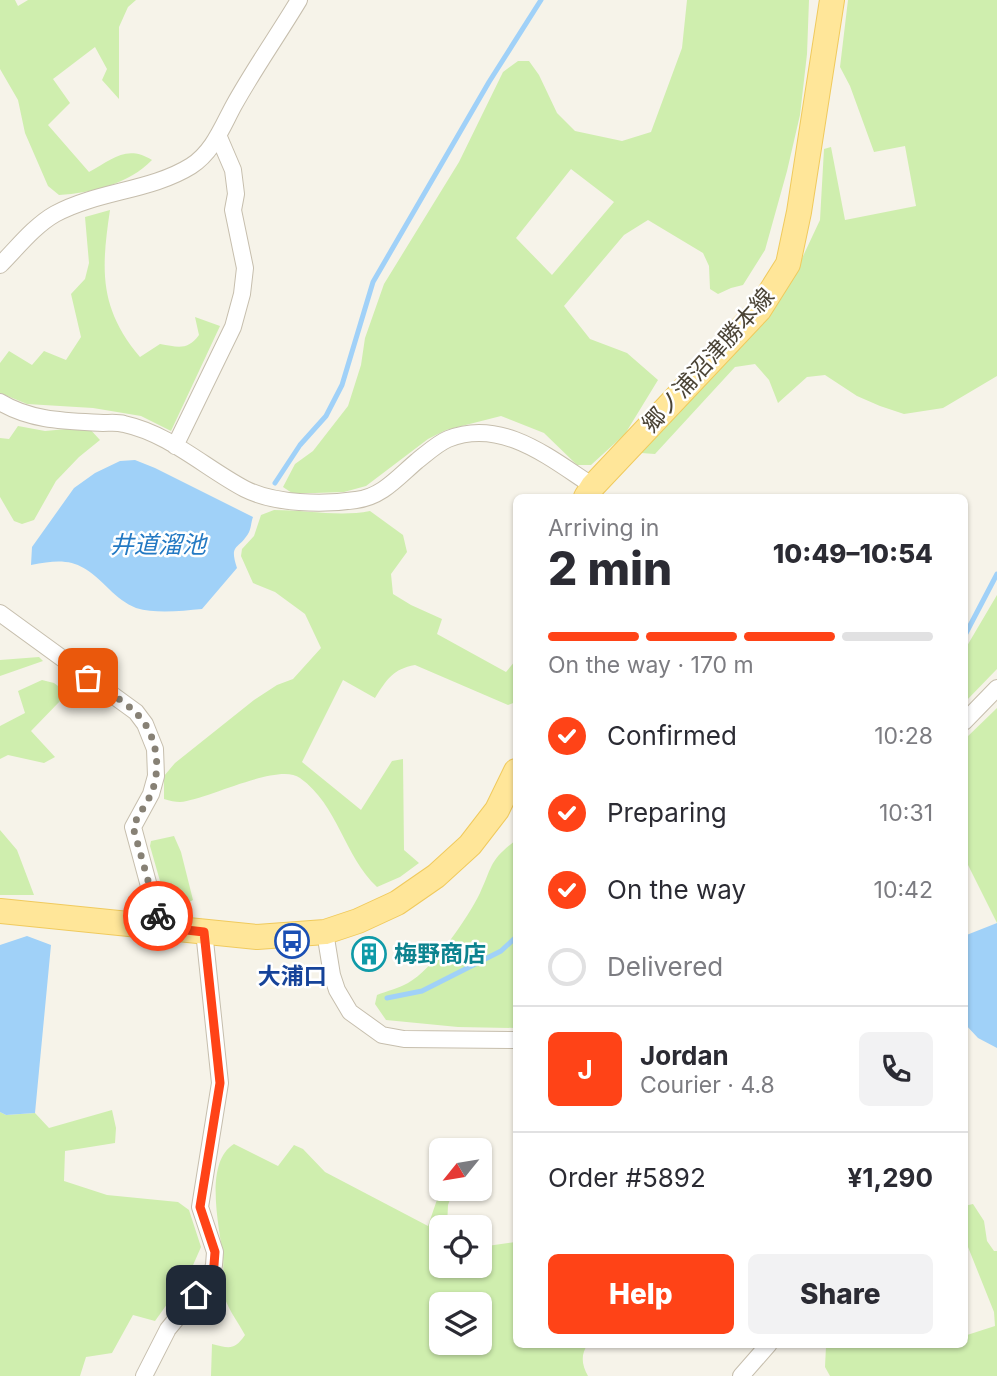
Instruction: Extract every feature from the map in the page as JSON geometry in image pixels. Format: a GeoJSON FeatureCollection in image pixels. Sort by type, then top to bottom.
{"type":"FeatureCollection","features":[{"type":"Feature","properties":{"kind":"main road","name":"郷ノ浦沼津勝本線"},"geometry":{"type":"LineString","coordinates":[[590,491],[759,310],[788,264],[799,212],[832,0]]}},
{"type":"Feature","properties":{"kind":"main road"},"geometry":{"type":"LineString","coordinates":[[0,911],[257,937],[325,932],[358,921],[397,903],[436,876],[470,845],[497,810],[513,777]]}},
{"type":"Feature","properties":{"kind":"street"},"geometry":{"type":"LineString","coordinates":[[0,265],[52,215],[71,206],[174,175],[194,164],[210,149],[219,135],[234,105],[299,0]]}},
{"type":"Feature","properties":{"kind":"street"},"geometry":{"type":"LineString","coordinates":[[175,446],[233,327],[242,294],[245,268],[233,210],[236,194],[233,170],[219,135]]}},
{"type":"Feature","properties":{"kind":"street"},"geometry":{"type":"LineString","coordinates":[[0,402],[16,412],[30,416],[122,423],[150,432],[246,490],[290,502],[357,500],[376,494],[447,439],[474,434],[515,438],[534,447],[590,491]]}},
{"type":"Feature","properties":{"kind":"street"},"geometry":{"type":"LineString","coordinates":[[0,613],[136,712],[151,736],[155,750],[156,776],[151,794],[133,827],[160,927]]}},
{"type":"Feature","properties":{"kind":"street"},"geometry":{"type":"LineString","coordinates":[[968,718],[997,688]]}},
{"type":"Feature","properties":{"kind":"street"},"geometry":{"type":"LineString","coordinates":[[144,1376],[168,1329],[210,1278],[214,1265],[215,1252],[200,1207],[220,1083],[204,932]]}},
{"type":"Feature","properties":{"kind":"street"},"geometry":{"type":"LineString","coordinates":[[325,932],[337,990],[351,1012],[382,1035],[404,1039],[513,1040]]}},
{"type":"Feature","properties":{"kind":"street"},"geometry":{"type":"LineString","coordinates":[[741,1376],[766,1348]]}},
{"type":"Feature","properties":{"kind":"green space"},"geometry":{"type":"Polygon","coordinates":[[[0,0],[15,0],[18,6],[28,0],[136,0],[128,7],[119,27],[119,99],[102,80],[107,69],[95,47],[53,79],[70,103],[48,125],[89,172],[127,154],[143,155],[152,160],[132,175],[109,186],[59,195],[48,186],[25,133],[18,100],[0,69],[0,0]]]}},
{"type":"Feature","properties":{"kind":"green space"},"geometry":{"type":"Polygon","coordinates":[[[687,0],[809,0],[807,54],[800,115],[765,250],[743,285],[718,294],[710,289],[709,266],[703,253],[648,220],[624,235],[564,306],[590,339],[627,353],[658,380],[625,434],[591,465],[577,465],[544,433],[501,416],[446,430],[428,439],[366,486],[344,492],[315,493],[292,493],[283,487],[295,464],[313,451],[348,406],[361,365],[365,338],[384,284],[459,162],[503,72],[518,61],[529,61],[539,75],[557,113],[575,131],[622,141],[651,132],[682,48],[687,0]],[[571,169],[516,238],[552,275],[614,202],[571,169]]]}},
{"type":"Feature","properties":{"kind":"green space"},"geometry":{"type":"Polygon","coordinates":[[[848,0],[997,0],[997,376],[943,408],[904,414],[857,396],[825,375],[807,377],[778,403],[769,380],[755,364],[735,367],[655,454],[641,453],[645,441],[744,343],[789,286],[820,220],[824,149],[831,147],[845,220],[916,206],[905,146],[874,152],[850,86],[840,67],[848,0]]]}},
{"type":"Feature","properties":{"kind":"green space"},"geometry":{"type":"Polygon","coordinates":[[[110,210],[105,251],[106,288],[117,322],[140,357],[160,344],[182,347],[190,344],[199,335],[195,317],[220,326],[171,431],[141,416],[93,408],[27,404],[0,393],[0,363],[9,351],[32,365],[44,351],[66,360],[81,337],[71,294],[85,279],[89,263],[85,217],[110,210]]]}},
{"type":"Feature","properties":{"kind":"green space"},"geometry":{"type":"Polygon","coordinates":[[[18,426],[45,431],[88,427],[100,440],[56,481],[34,520],[22,524],[14,521],[0,497],[0,438],[9,439],[18,426]]]}},
{"type":"Feature","properties":{"kind":"green space"},"geometry":{"type":"Polygon","coordinates":[[[274,510],[335,513],[370,511],[403,535],[407,552],[391,574],[393,594],[442,619],[437,634],[506,672],[513,664],[513,703],[508,705],[415,665],[401,669],[391,676],[375,698],[343,680],[302,762],[361,810],[392,761],[403,759],[404,850],[419,863],[400,877],[377,887],[356,861],[323,802],[300,778],[290,774],[276,775],[192,800],[178,802],[164,799],[164,776],[175,763],[254,700],[277,685],[293,679],[321,648],[305,614],[275,592],[253,583],[241,556],[242,549],[254,536],[261,515],[274,510]]]}},
{"type":"Feature","properties":{"kind":"green space"},"geometry":{"type":"Polygon","coordinates":[[[997,595],[997,669],[968,699],[968,644],[997,595]]]}},
{"type":"Feature","properties":{"kind":"green space"},"geometry":{"type":"Polygon","coordinates":[[[39,657],[43,661],[0,676],[0,660],[39,657]]]}},
{"type":"Feature","properties":{"kind":"green space"},"geometry":{"type":"Polygon","coordinates":[[[42,680],[54,683],[62,689],[62,699],[31,731],[55,757],[44,763],[8,755],[0,759],[0,726],[25,713],[18,691],[42,680]]]}},
{"type":"Feature","properties":{"kind":"green space"},"geometry":{"type":"Polygon","coordinates":[[[997,708],[997,923],[968,865],[968,736],[997,708]]]}},
{"type":"Feature","properties":{"kind":"green space"},"geometry":{"type":"Polygon","coordinates":[[[0,830],[17,850],[34,895],[0,895],[0,830]]]}},
{"type":"Feature","properties":{"kind":"green space"},"geometry":{"type":"Polygon","coordinates":[[[174,836],[181,852],[193,900],[173,908],[166,902],[150,846],[151,841],[174,836]]]}},
{"type":"Feature","properties":{"kind":"green space"},"geometry":{"type":"Polygon","coordinates":[[[513,842],[513,1028],[458,1027],[386,1020],[375,1004],[377,995],[408,983],[428,967],[458,929],[480,893],[490,869],[513,842]]]}},
{"type":"Feature","properties":{"kind":"green space"},"geometry":{"type":"Polygon","coordinates":[[[112,1110],[116,1128],[115,1143],[65,1151],[64,1181],[107,1195],[178,1202],[189,1210],[201,1247],[190,1272],[155,1321],[133,1315],[112,1353],[86,1357],[80,1376],[0,1376],[0,1112],[6,1115],[35,1113],[49,1128],[112,1110]]]}},
{"type":"Feature","properties":{"kind":"green space"},"geometry":{"type":"Polygon","coordinates":[[[234,1144],[278,1166],[294,1145],[303,1149],[325,1172],[428,1226],[429,1223],[429,1278],[492,1278],[492,1245],[513,1242],[513,1348],[586,1348],[583,1360],[588,1376],[211,1376],[212,1344],[231,1347],[238,1344],[245,1335],[229,1308],[223,1291],[216,1181],[225,1153],[234,1144]]]}},
{"type":"Feature","properties":{"kind":"green space"},"geometry":{"type":"Polygon","coordinates":[[[437,1201],[449,1201],[448,1215],[432,1215],[437,1201]]]}},
{"type":"Feature","properties":{"kind":"green space"},"geometry":{"type":"Polygon","coordinates":[[[973,1204],[984,1221],[987,1241],[994,1251],[997,1251],[997,1376],[830,1376],[825,1367],[826,1348],[968,1348],[968,1335],[995,1326],[994,1312],[968,1247],[968,1205],[973,1204]]]}},
{"type":"Feature","properties":{"kind":"water","name":"井道溜池"},"geometry":{"type":"Polygon","coordinates":[[[135,460],[253,517],[249,532],[234,551],[237,568],[202,609],[160,611],[136,608],[118,597],[83,567],[66,562],[31,565],[32,547],[74,488],[95,473],[120,461],[135,460]]]}},
{"type":"Feature","properties":{"kind":"water"},"geometry":{"type":"Polygon","coordinates":[[[997,923],[997,1048],[978,1038],[968,1027],[968,934],[997,923]]]}},
{"type":"Feature","properties":{"kind":"water"},"geometry":{"type":"Polygon","coordinates":[[[27,936],[51,945],[35,1113],[6,1115],[0,1112],[0,945],[27,936]]]}},
{"type":"Feature","properties":{"kind":"waterway"},"geometry":{"type":"LineString","coordinates":[[275,483],[300,445],[326,416],[342,385],[373,282],[489,82],[541,0]]}},
{"type":"Feature","properties":{"kind":"waterway"},"geometry":{"type":"LineString","coordinates":[[968,629],[997,574]]}},
{"type":"Feature","properties":{"kind":"waterway"},"geometry":{"type":"LineString","coordinates":[[387,998],[422,991],[501,951],[513,940]]}},
{"type":"Feature","properties":{"kind":"way so far"},"geometry":{"type":"LineString","coordinates":[[88,678],[136,712],[151,736],[157,764],[156,776],[151,794],[133,827],[158,916]]}},
{"type":"Feature","properties":{"kind":"place","name":"大浦口"},"geometry":{"type":"Point","coordinates":[292,941]}},
{"type":"Feature","properties":{"kind":"place","name":"梅野商店"},"geometry":{"type":"Point","coordinates":[369,954]}},
{"type":"Feature","properties":{"kind":"route"},"geometry":{"type":"LineString","coordinates":[[158,916],[160,927],[204,932],[220,1083],[200,1207],[215,1252],[214,1265],[210,1278],[196,1295]]}}]}
